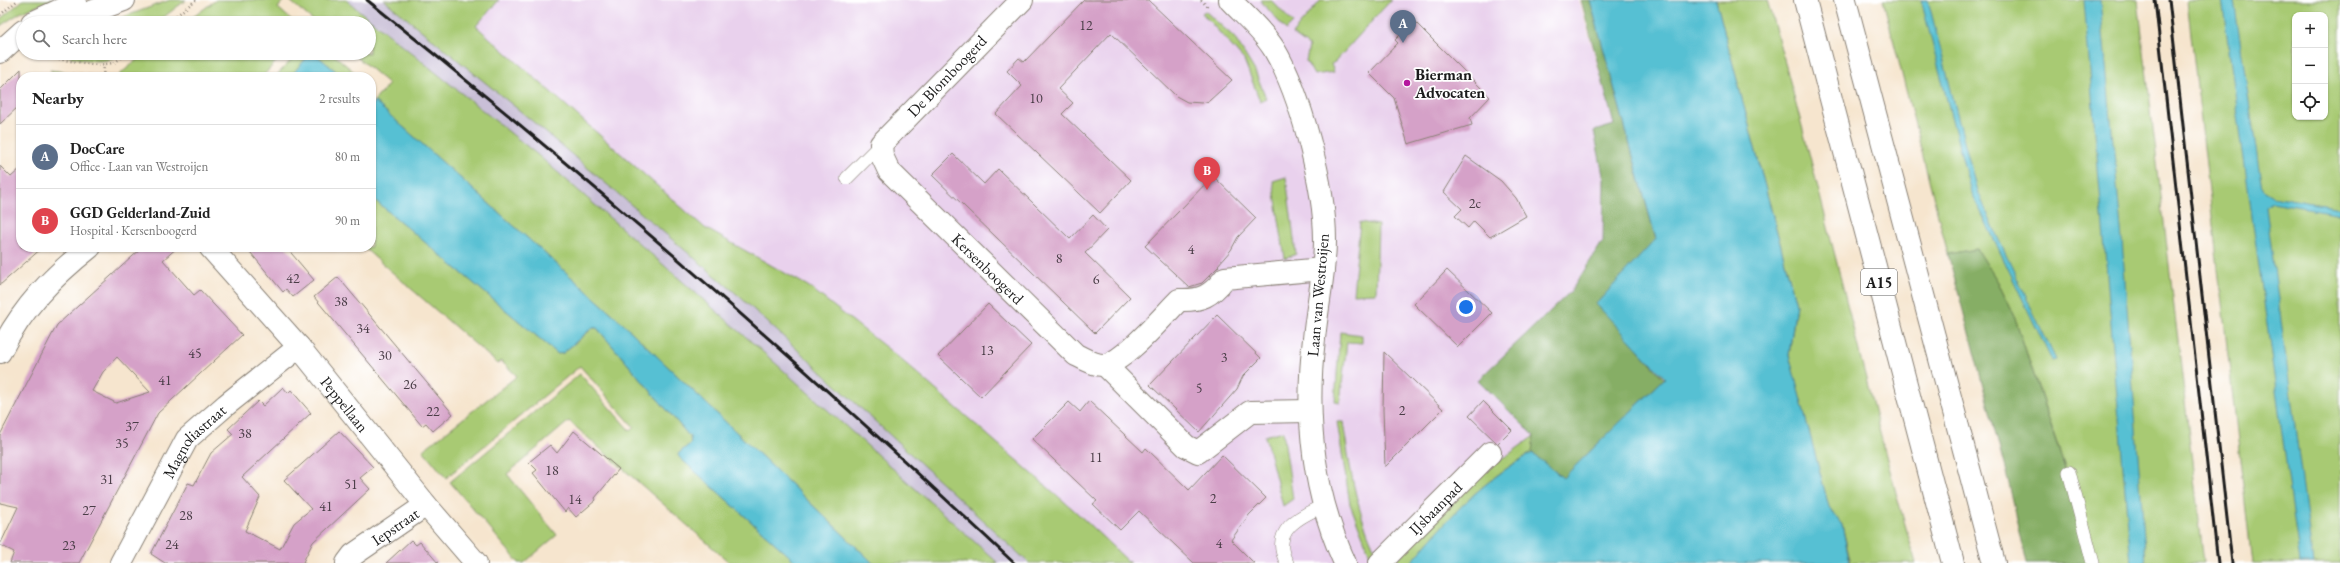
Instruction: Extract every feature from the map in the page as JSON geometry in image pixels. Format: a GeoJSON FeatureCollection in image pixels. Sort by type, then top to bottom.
{"type":"FeatureCollection","features":[{"type":"Feature","properties":{"kind":"main road"},"geometry":{"type":"LineString","coordinates":[[53,16],[84,0]]}},
{"type":"Feature","properties":{"kind":"main road"},"geometry":{"type":"LineString","coordinates":[[80,16],[124,0]]}},
{"type":"Feature","properties":{"kind":"main road","name":"De Blomboogerd"},"geometry":{"type":"LineString","coordinates":[[881,150],[1022,0]]}},
{"type":"Feature","properties":{"kind":"main road","name":"Laan van Westroijen"},"geometry":{"type":"LineString","coordinates":[[1230,0],[1273,47],[1294,91],[1323,205],[1325,241],[1323,269],[1313,340],[1310,411],[1313,446],[1323,506],[1333,537],[1345,563]]}},
{"type":"Feature","properties":{"kind":"main road","name":"A15"},"geometry":{"type":"LineString","coordinates":[[1805,0],[1953,563]]}},
{"type":"Feature","properties":{"kind":"main road","name":"A15"},"geometry":{"type":"LineString","coordinates":[[1845,0],[1994,563]]}},
{"type":"Feature","properties":{"kind":"main road","name":"A15"},"geometry":{"type":"LineString","coordinates":[[1850,0],[1858,48]]}},
{"type":"Feature","properties":{"kind":"main road"},"geometry":{"type":"LineString","coordinates":[[0,52],[16,38]]}},
{"type":"Feature","properties":{"kind":"main road","name":"Kersenboogerd"},"geometry":{"type":"LineString","coordinates":[[881,150],[889,171],[1076,355],[1093,363],[1105,365],[1186,446],[1198,452],[1250,412],[1310,411]]}},
{"type":"Feature","properties":{"kind":"main road"},"geometry":{"type":"LineString","coordinates":[[0,352],[14,324],[57,273],[84,252]]}},
{"type":"Feature","properties":{"kind":"main road","name":"Peppellaan"},"geometry":{"type":"LineString","coordinates":[[214,252],[299,347],[426,505],[476,563]]}},
{"type":"Feature","properties":{"kind":"main road"},"geometry":{"type":"LineString","coordinates":[[1105,365],[1121,358],[1178,300],[1194,301],[1214,292],[1225,278],[1323,269]]}},
{"type":"Feature","properties":{"kind":"main road","name":"Magnoliastraat"},"geometry":{"type":"LineString","coordinates":[[121,563],[187,439],[226,404],[299,347]]}},
{"type":"Feature","properties":{"kind":"main road","name":"IJsbaanpad"},"geometry":{"type":"LineString","coordinates":[[1380,563],[1490,453]]}},
{"type":"Feature","properties":{"kind":"main road","name":"Iepstraat"},"geometry":{"type":"LineString","coordinates":[[347,563],[353,555],[426,505]]}},
{"type":"Feature","properties":{"kind":"lane"},"geometry":{"type":"LineString","coordinates":[[847,178],[881,150]]}},
{"type":"Feature","properties":{"kind":"lane"},"geometry":{"type":"LineString","coordinates":[[2069,472],[2093,563]]}},
{"type":"Feature","properties":{"kind":"lane"},"geometry":{"type":"LineString","coordinates":[[1287,563],[1283,548],[1288,528],[1294,520],[1323,506]]}},
{"type":"Feature","properties":{"kind":"path"},"geometry":{"type":"LineString","coordinates":[[0,15],[18,0]]}},
{"type":"Feature","properties":{"kind":"path"},"geometry":{"type":"LineString","coordinates":[[176,16],[196,0]]}},
{"type":"Feature","properties":{"kind":"path"},"geometry":{"type":"LineString","coordinates":[[70,60],[104,65],[114,63],[118,60]]}},
{"type":"Feature","properties":{"kind":"path"},"geometry":{"type":"LineString","coordinates":[[103,72],[104,65]]}},
{"type":"Feature","properties":{"kind":"shaded area"},"geometry":{"type":"Polygon","coordinates":[[[346,0],[384,0],[525,115],[739,296],[1029,563],[998,563],[754,344],[539,156],[376,24],[376,16],[366,16],[346,0]]]}},
{"type":"Feature","properties":{"kind":"shaded area"},"geometry":{"type":"Polygon","coordinates":[[[499,0],[1579,0],[1614,125],[1594,131],[1604,180],[1603,241],[1571,291],[1478,380],[1534,436],[1393,563],[1130,563],[1075,511],[808,286],[705,228],[475,25],[499,0]]]}},
{"type":"Feature","properties":{"kind":"green space"},"geometry":{"type":"Polygon","coordinates":[[[23,0],[52,0],[20,13],[0,26],[0,19],[23,0]]]}},
{"type":"Feature","properties":{"kind":"green space"},"geometry":{"type":"Polygon","coordinates":[[[170,0],[186,0],[165,16],[126,16],[170,0]]]}},
{"type":"Feature","properties":{"kind":"green space"},"geometry":{"type":"Polygon","coordinates":[[[216,0],[284,0],[278,8],[287,16],[194,16],[216,0]]]}},
{"type":"Feature","properties":{"kind":"green space"},"geometry":{"type":"Polygon","coordinates":[[[289,0],[346,0],[366,16],[308,16],[289,0]]]}},
{"type":"Feature","properties":{"kind":"green space"},"geometry":{"type":"Polygon","coordinates":[[[384,0],[499,0],[476,26],[705,228],[808,286],[897,356],[1075,511],[1130,563],[1029,563],[739,296],[525,115],[384,0]]]}},
{"type":"Feature","properties":{"kind":"green space"},"geometry":{"type":"Polygon","coordinates":[[[1260,0],[1271,0],[1293,23],[1286,30],[1260,0]]]}},
{"type":"Feature","properties":{"kind":"green space"},"geometry":{"type":"Polygon","coordinates":[[[1321,0],[1391,0],[1335,62],[1331,64],[1334,72],[1314,75],[1306,61],[1309,46],[1292,34],[1321,0]]]}},
{"type":"Feature","properties":{"kind":"green space"},"geometry":{"type":"Polygon","coordinates":[[[1581,0],[1590,0],[1656,240],[1598,303],[1664,379],[1563,478],[1532,453],[1534,436],[1478,380],[1571,291],[1603,241],[1604,180],[1594,131],[1614,125],[1581,0]]]}},
{"type":"Feature","properties":{"kind":"green space"},"geometry":{"type":"Polygon","coordinates":[[[1716,0],[1767,0],[1806,140],[1877,423],[1916,563],[1851,563],[1842,525],[1829,508],[1789,356],[1796,304],[1716,0]]]}},
{"type":"Feature","properties":{"kind":"green space"},"geometry":{"type":"Polygon","coordinates":[[[1883,0],[2138,0],[2204,563],[2097,563],[2016,321],[1998,282],[1977,249],[1948,254],[1883,0]]]}},
{"type":"Feature","properties":{"kind":"green space"},"geometry":{"type":"Polygon","coordinates":[[[2187,0],[2340,0],[2340,563],[2252,563],[2187,0]]]}},
{"type":"Feature","properties":{"kind":"green space"},"geometry":{"type":"Polygon","coordinates":[[[1205,11],[1234,37],[1255,71],[1266,98],[1260,101],[1244,60],[1202,13],[1205,11]]]}},
{"type":"Feature","properties":{"kind":"green space"},"geometry":{"type":"Polygon","coordinates":[[[376,24],[539,156],[754,344],[998,563],[873,563],[616,317],[376,103],[376,99],[389,84],[360,60],[376,60],[376,24]]]}},
{"type":"Feature","properties":{"kind":"green space"},"geometry":{"type":"Polygon","coordinates":[[[137,60],[278,60],[267,72],[123,72],[137,60]]]}},
{"type":"Feature","properties":{"kind":"green space"},"geometry":{"type":"Polygon","coordinates":[[[291,60],[305,60],[294,72],[280,72],[291,60]]]}},
{"type":"Feature","properties":{"kind":"green space"},"geometry":{"type":"Polygon","coordinates":[[[322,60],[340,60],[354,72],[337,72],[322,60]]]}},
{"type":"Feature","properties":{"kind":"green space"},"geometry":{"type":"Polygon","coordinates":[[[50,70],[65,72],[52,72],[50,70]]]}},
{"type":"Feature","properties":{"kind":"green space"},"geometry":{"type":"Polygon","coordinates":[[[1286,177],[1296,254],[1285,259],[1273,181],[1286,177]]]}},
{"type":"Feature","properties":{"kind":"green space"},"geometry":{"type":"Polygon","coordinates":[[[376,201],[558,354],[563,353],[593,328],[597,328],[690,437],[691,443],[678,454],[679,457],[797,563],[730,563],[569,421],[507,474],[557,535],[524,563],[519,563],[450,482],[580,374],[630,431],[634,427],[580,366],[446,478],[423,450],[517,376],[501,361],[498,364],[369,252],[376,252],[376,201]]]}},
{"type":"Feature","properties":{"kind":"green space"},"geometry":{"type":"Polygon","coordinates":[[[1360,222],[1378,225],[1376,293],[1353,294],[1360,222]]]}},
{"type":"Feature","properties":{"kind":"green space"},"geometry":{"type":"Polygon","coordinates":[[[1977,249],[1998,282],[2016,321],[2065,469],[2089,563],[2027,563],[2009,484],[1948,254],[1977,249]]]}},
{"type":"Feature","properties":{"kind":"green space"},"geometry":{"type":"Polygon","coordinates":[[[1340,332],[1362,335],[1362,343],[1347,342],[1340,402],[1335,401],[1340,332]]]}},
{"type":"Feature","properties":{"kind":"green space"},"geometry":{"type":"Polygon","coordinates":[[[1337,422],[1343,422],[1358,502],[1374,548],[1388,544],[1372,560],[1350,504],[1337,422]]]}},
{"type":"Feature","properties":{"kind":"green space"},"geometry":{"type":"Polygon","coordinates":[[[1283,431],[1293,499],[1283,506],[1265,436],[1283,431]]]}},
{"type":"Feature","properties":{"kind":"green space"},"geometry":{"type":"Polygon","coordinates":[[[1534,436],[1532,453],[1513,464],[1480,489],[1438,531],[1411,563],[1393,563],[1483,473],[1534,436]]]}},
{"type":"Feature","properties":{"kind":"water"},"geometry":{"type":"Polygon","coordinates":[[[1590,0],[1716,0],[1796,304],[1789,355],[1829,507],[1842,525],[1850,563],[1411,563],[1438,531],[1466,502],[1496,476],[1532,453],[1563,478],[1665,378],[1596,304],[1656,239],[1590,0]]]}},
{"type":"Feature","properties":{"kind":"water"},"geometry":{"type":"Polygon","coordinates":[[[1921,0],[1928,0],[1976,187],[1997,236],[2056,360],[2052,361],[1970,189],[1921,0]]]}},
{"type":"Feature","properties":{"kind":"water"},"geometry":{"type":"Polygon","coordinates":[[[2084,0],[2100,0],[2122,240],[2146,563],[2131,563],[2084,0]]]}},
{"type":"Feature","properties":{"kind":"water"},"geometry":{"type":"Polygon","coordinates":[[[2222,0],[2234,0],[2262,189],[2273,196],[2340,208],[2340,214],[2272,202],[2266,207],[2313,563],[2300,563],[2222,0]]]}},
{"type":"Feature","properties":{"kind":"water"},"geometry":{"type":"Polygon","coordinates":[[[305,60],[322,60],[337,72],[294,72],[305,60]]]}},
{"type":"Feature","properties":{"kind":"water"},"geometry":{"type":"Polygon","coordinates":[[[376,103],[616,317],[873,563],[797,563],[679,457],[678,454],[691,443],[690,437],[597,328],[592,328],[563,353],[558,354],[376,201],[376,103]]]}},
{"type":"Feature","properties":{"kind":"building"},"geometry":{"type":"Polygon","coordinates":[[[1084,0],[1148,0],[1232,80],[1209,101],[1202,103],[1187,102],[1176,96],[1111,33],[1058,89],[1073,103],[1062,114],[1131,180],[1100,213],[996,114],[1022,86],[1007,71],[1019,58],[1024,62],[1084,0]]]}},
{"type":"Feature","properties":{"kind":"building"},"geometry":{"type":"Polygon","coordinates":[[[1414,21],[1490,97],[1470,118],[1472,125],[1408,144],[1394,98],[1369,73],[1398,43],[1395,40],[1414,21]]]}},
{"type":"Feature","properties":{"kind":"building"},"geometry":{"type":"Polygon","coordinates":[[[16,74],[16,109],[0,124],[0,90],[16,74]]]}},
{"type":"Feature","properties":{"kind":"building"},"geometry":{"type":"Polygon","coordinates":[[[953,154],[984,184],[998,169],[1070,239],[1093,215],[1107,230],[1085,253],[1130,297],[1095,333],[932,175],[953,154]]]}},
{"type":"Feature","properties":{"kind":"building"},"geometry":{"type":"Polygon","coordinates":[[[1466,156],[1501,181],[1516,198],[1526,216],[1490,237],[1474,221],[1468,228],[1455,216],[1462,209],[1444,192],[1466,156]]]}},
{"type":"Feature","properties":{"kind":"building"},"geometry":{"type":"Polygon","coordinates":[[[0,166],[11,177],[16,172],[16,252],[37,252],[0,285],[0,166]]]}},
{"type":"Feature","properties":{"kind":"building"},"geometry":{"type":"Polygon","coordinates":[[[1213,176],[1256,218],[1238,237],[1231,250],[1218,265],[1219,266],[1202,283],[1189,287],[1145,246],[1213,176]]]}},
{"type":"Feature","properties":{"kind":"building"},"geometry":{"type":"Polygon","coordinates":[[[137,252],[172,252],[163,260],[194,295],[200,290],[242,335],[158,413],[79,563],[10,563],[14,552],[0,545],[18,507],[0,503],[0,435],[57,325],[137,252]],[[117,357],[103,372],[92,391],[116,403],[150,392],[117,357]]]}},
{"type":"Feature","properties":{"kind":"building"},"geometry":{"type":"Polygon","coordinates":[[[250,252],[290,252],[314,280],[293,297],[286,289],[283,292],[250,252]]]}},
{"type":"Feature","properties":{"kind":"building"},"geometry":{"type":"Polygon","coordinates":[[[1447,270],[1492,313],[1458,347],[1414,304],[1447,270]]]}},
{"type":"Feature","properties":{"kind":"building"},"geometry":{"type":"Polygon","coordinates":[[[338,277],[453,414],[433,431],[426,423],[422,426],[314,297],[338,277]]]}},
{"type":"Feature","properties":{"kind":"building"},"geometry":{"type":"Polygon","coordinates":[[[988,304],[1031,345],[981,397],[938,356],[988,304]]]}},
{"type":"Feature","properties":{"kind":"building"},"geometry":{"type":"Polygon","coordinates":[[[1217,315],[1261,358],[1243,376],[1237,389],[1199,432],[1150,385],[1217,315]]]}},
{"type":"Feature","properties":{"kind":"building"},"geometry":{"type":"Polygon","coordinates":[[[1384,352],[1443,409],[1385,467],[1383,410],[1384,352]]]}},
{"type":"Feature","properties":{"kind":"building"},"geometry":{"type":"Polygon","coordinates":[[[283,387],[288,393],[291,390],[311,413],[242,477],[260,497],[245,531],[280,549],[294,523],[311,509],[284,480],[339,431],[373,467],[360,478],[370,489],[313,542],[303,562],[306,563],[165,563],[151,554],[188,483],[194,485],[211,453],[233,434],[228,429],[258,401],[263,406],[283,387]]]}},
{"type":"Feature","properties":{"kind":"building"},"geometry":{"type":"Polygon","coordinates":[[[1089,401],[1143,452],[1146,448],[1189,490],[1222,455],[1266,498],[1249,515],[1231,540],[1254,563],[1194,563],[1139,511],[1120,530],[1093,504],[1097,501],[1032,439],[1069,402],[1080,412],[1089,401]]]}},
{"type":"Feature","properties":{"kind":"building"},"geometry":{"type":"Polygon","coordinates":[[[1483,401],[1512,430],[1498,444],[1469,416],[1483,401]]]}},
{"type":"Feature","properties":{"kind":"building"},"geometry":{"type":"Polygon","coordinates":[[[574,431],[619,469],[595,498],[596,500],[576,517],[568,508],[565,512],[533,473],[537,470],[529,462],[550,445],[557,453],[574,431]]]}},
{"type":"Feature","properties":{"kind":"building"},"geometry":{"type":"Polygon","coordinates":[[[411,540],[416,545],[420,542],[438,563],[386,563],[411,540]]]}},
{"type":"Feature","properties":{"kind":"railway"},"geometry":{"type":"LineString","coordinates":[[367,0],[533,136],[696,275],[857,418],[1014,563]]}},
{"type":"Feature","properties":{"kind":"railway"},"geometry":{"type":"LineString","coordinates":[[2155,0],[2218,563]]}},
{"type":"Feature","properties":{"kind":"railway"},"geometry":{"type":"LineString","coordinates":[[2169,0],[2232,563]]}},
{"type":"Feature","properties":{"kind":"place","name":"DocCare"},"geometry":{"type":"Point","coordinates":[1403,43]}},
{"type":"Feature","properties":{"kind":"place","name":"Bierman Advocaten"},"geometry":{"type":"Point","coordinates":[1407,83]}},
{"type":"Feature","properties":{"kind":"place","name":"GGD Gelderland-Zuid"},"geometry":{"type":"Point","coordinates":[1207,190]}}]}
